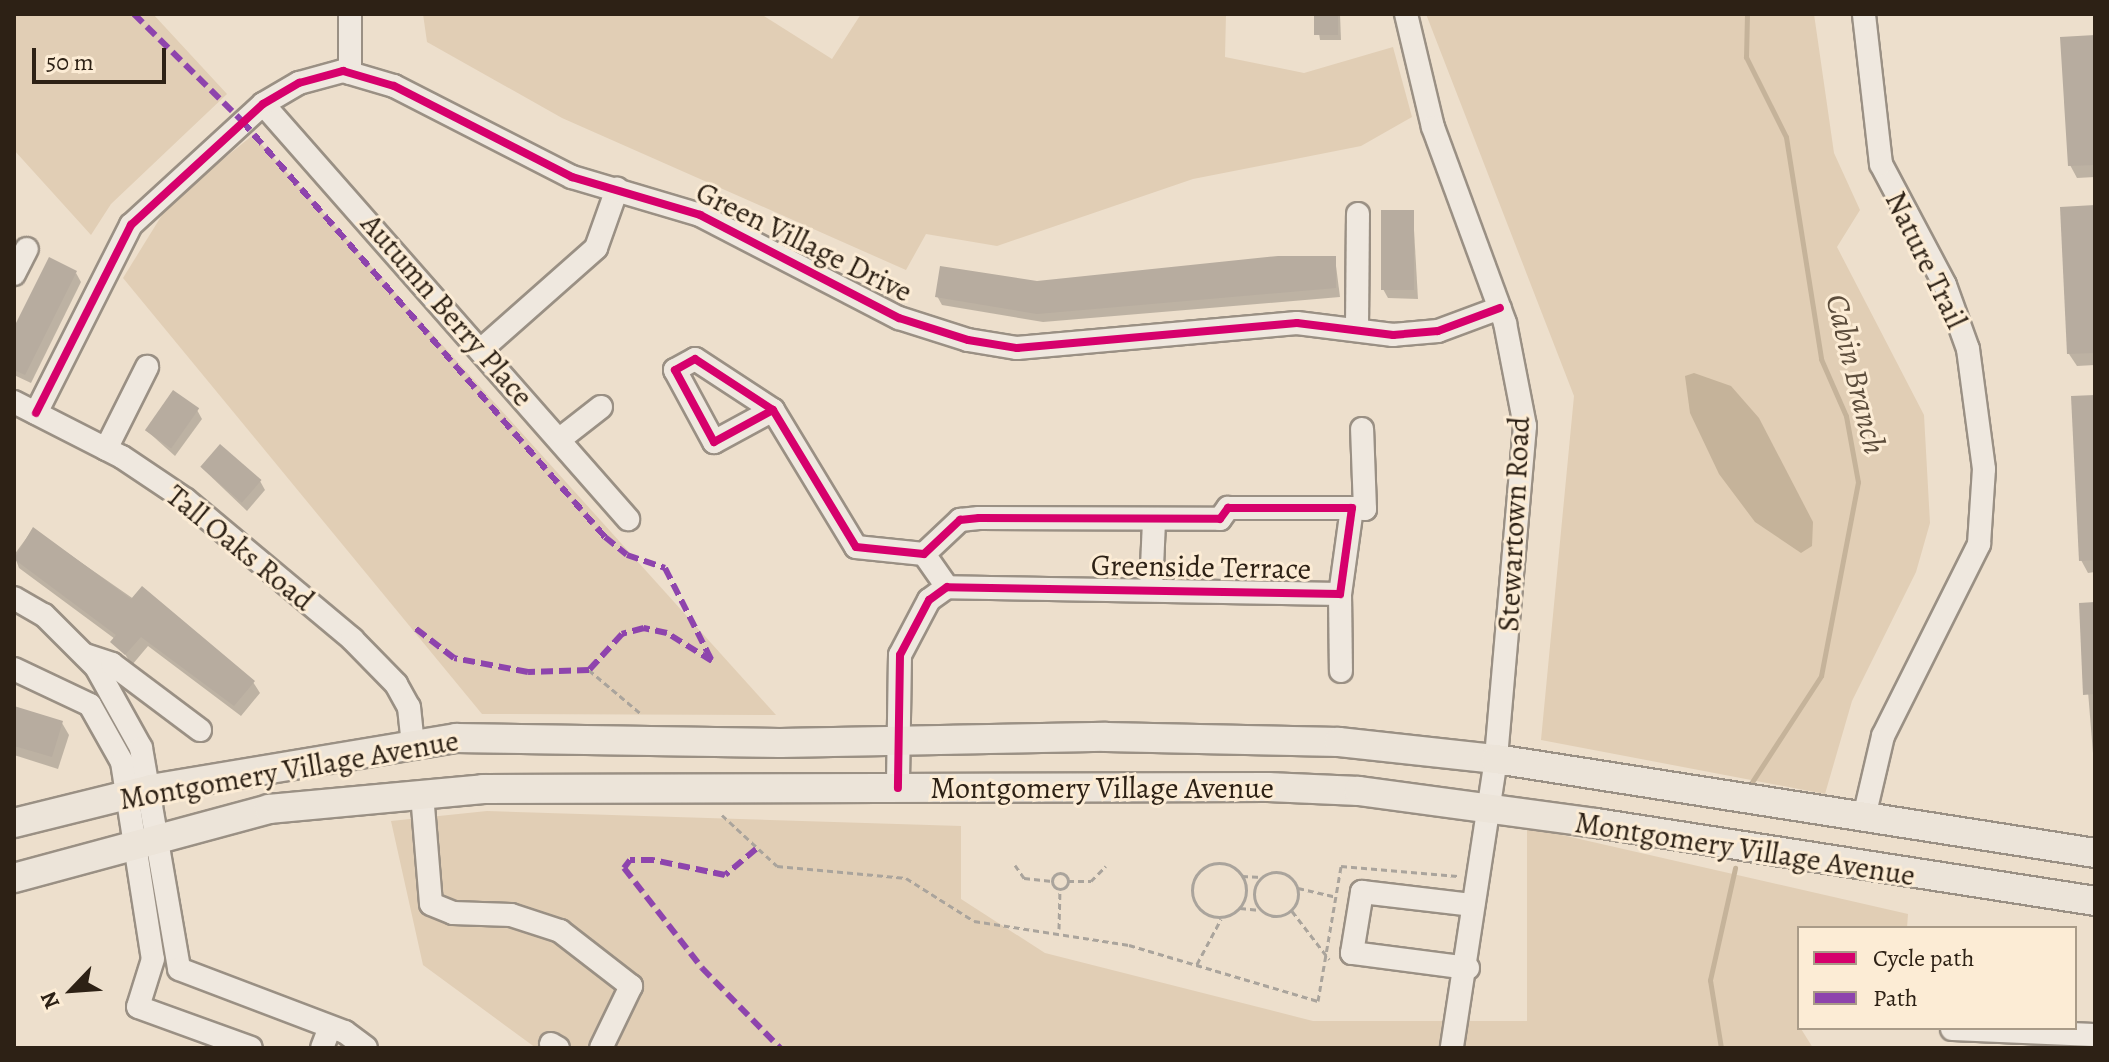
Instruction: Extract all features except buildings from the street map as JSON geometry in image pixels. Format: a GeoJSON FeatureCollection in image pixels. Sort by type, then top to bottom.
{"type":"FeatureCollection","features":[{"type":"Feature","properties":{"kind":"main road","name":"Montgomery Village Avenue"},"geometry":{"type":"LineString","coordinates":[[14,823],[138,792],[413,744],[898,740],[1339,742],[1496,759],[2095,853]]}},
{"type":"Feature","properties":{"kind":"main road","name":"Montgomery Village Avenue"},"geometry":{"type":"LineString","coordinates":[[14,878],[148,837],[269,809],[422,794],[898,788],[1313,789],[1486,811],[2095,901]]}},
{"type":"Feature","properties":{"kind":"street"},"geometry":{"type":"LineString","coordinates":[[350,14],[350,73]]}},
{"type":"Feature","properties":{"kind":"street","name":"Stewartown Road"},"geometry":{"type":"LineString","coordinates":[[1406,14],[1433,127],[1500,308],[1525,426],[1496,759],[1466,904],[1468,968],[1452,1048]]}},
{"type":"Feature","properties":{"kind":"street","name":"Nature Trail"},"geometry":{"type":"LineString","coordinates":[[1864,14],[1881,164],[1945,285],[1968,349],[1984,469],[1979,544],[1883,736],[1864,817]]}},
{"type":"Feature","properties":{"kind":"street","name":"Green Village Drive"},"geometry":{"type":"LineString","coordinates":[[36,413],[131,225],[263,104],[299,83],[350,73],[394,86],[520,155],[700,215],[899,318],[968,340],[1017,348],[1297,323],[1438,331],[1500,308]]}},
{"type":"Feature","properties":{"kind":"street","name":"Autumn Berry Place"},"geometry":{"type":"LineString","coordinates":[[263,104],[483,348],[628,519]]}},
{"type":"Feature","properties":{"kind":"street"},"geometry":{"type":"LineString","coordinates":[[483,348],[596,248],[617,189]]}},
{"type":"Feature","properties":{"kind":"street"},"geometry":{"type":"LineString","coordinates":[[1357,327],[1358,214]]}},
{"type":"Feature","properties":{"kind":"street"},"geometry":{"type":"LineString","coordinates":[[14,274],[27,249]]}},
{"type":"Feature","properties":{"kind":"street"},"geometry":{"type":"LineString","coordinates":[[106,449],[147,367]]}},
{"type":"Feature","properties":{"kind":"street","name":"Tall Oaks Road"},"geometry":{"type":"LineString","coordinates":[[14,402],[106,449],[186,500],[352,639],[396,684],[409,707],[413,744]]}},
{"type":"Feature","properties":{"kind":"street"},"geometry":{"type":"LineString","coordinates":[[560,439],[601,407]]}},
{"type":"Feature","properties":{"kind":"street"},"geometry":{"type":"LineString","coordinates":[[773,410],[848,541],[924,554],[947,587],[907,632],[897,678],[898,788]]}},
{"type":"Feature","properties":{"kind":"street"},"geometry":{"type":"LineString","coordinates":[[1352,508],[1365,509],[1362,429]]}},
{"type":"Feature","properties":{"kind":"street","name":"Greenside Terrace"},"geometry":{"type":"LineString","coordinates":[[924,554],[969,519],[1220,519],[1228,508],[1352,508],[1340,594],[947,587]]}},
{"type":"Feature","properties":{"kind":"street"},"geometry":{"type":"LineString","coordinates":[[1151,590],[1154,520]]}},
{"type":"Feature","properties":{"kind":"street"},"geometry":{"type":"LineString","coordinates":[[1340,594],[1341,671]]}},
{"type":"Feature","properties":{"kind":"street"},"geometry":{"type":"LineString","coordinates":[[14,598],[85,655],[106,685],[141,748],[138,792]]}},
{"type":"Feature","properties":{"kind":"street"},"geometry":{"type":"LineString","coordinates":[[85,655],[112,664],[200,730]]}},
{"type":"Feature","properties":{"kind":"street"},"geometry":{"type":"LineString","coordinates":[[14,669],[90,705],[122,762],[138,792],[175,958],[185,976],[326,1038],[366,1048]]}},
{"type":"Feature","properties":{"kind":"street"},"geometry":{"type":"LineString","coordinates":[[90,705],[106,685]]}},
{"type":"Feature","properties":{"kind":"street"},"geometry":{"type":"LineString","coordinates":[[422,794],[431,904],[453,913],[511,915],[560,931],[631,986],[601,1048]]}},
{"type":"Feature","properties":{"kind":"street"},"geometry":{"type":"LineString","coordinates":[[148,837],[153,959],[138,1007],[251,1048]]}},
{"type":"Feature","properties":{"kind":"street"},"geometry":{"type":"LineString","coordinates":[[1466,904],[1362,892],[1352,953],[1468,968]]}},
{"type":"Feature","properties":{"kind":"street"},"geometry":{"type":"LineString","coordinates":[[1976,1030],[2095,1035]]}},
{"type":"Feature","properties":{"kind":"path"},"geometry":{"type":"LineString","coordinates":[[589,670],[640,713]]}},
{"type":"Feature","properties":{"kind":"path"},"geometry":{"type":"LineString","coordinates":[[722,815],[777,866],[906,878],[974,921],[1059,930],[1197,964],[1318,1001],[1329,959],[1336,897],[1347,864],[1462,876]]}},
{"type":"Feature","properties":{"kind":"path"},"geometry":{"type":"LineString","coordinates":[[1222,918],[1198,909],[1195,877],[1217,863],[1242,876],[1285,873],[1298,888],[1336,897]]}},
{"type":"Feature","properties":{"kind":"path"},"geometry":{"type":"LineString","coordinates":[[1463,863],[1466,904]]}},
{"type":"Feature","properties":{"kind":"path"},"geometry":{"type":"LineString","coordinates":[[1015,865],[1024,878],[1052,881],[1060,889]]}},
{"type":"Feature","properties":{"kind":"path"},"geometry":{"type":"LineString","coordinates":[[1052,881],[1061,874],[1068,881],[1091,881],[1106,866]]}},
{"type":"Feature","properties":{"kind":"path"},"geometry":{"type":"LineString","coordinates":[[1240,908],[1242,876]]}},
{"type":"Feature","properties":{"kind":"path"},"geometry":{"type":"LineString","coordinates":[[1260,910],[1254,893],[1262,877]]}},
{"type":"Feature","properties":{"kind":"path"},"geometry":{"type":"LineString","coordinates":[[1059,930],[1060,889],[1068,881]]}},
{"type":"Feature","properties":{"kind":"path"},"geometry":{"type":"LineString","coordinates":[[1292,911],[1298,888]]}},
{"type":"Feature","properties":{"kind":"path"},"geometry":{"type":"LineString","coordinates":[[1197,964],[1222,918],[1240,908],[1260,910],[1273,917],[1292,911]]}},
{"type":"Feature","properties":{"kind":"path"},"geometry":{"type":"LineString","coordinates":[[1292,911],[1329,959]]}},
{"type":"Feature","properties":{"kind":"shaded area"},"geometry":{"type":"Polygon","coordinates":[[[14,14],[153,14],[227,94],[111,204],[91,235],[14,150],[14,14]]]}},
{"type":"Feature","properties":{"kind":"shaded area"},"geometry":{"type":"Polygon","coordinates":[[[423,14],[761,14],[832,59],[861,14],[1226,14],[1225,57],[1304,73],[1393,47],[1412,117],[1361,146],[1193,179],[997,246],[926,234],[906,270],[562,118],[427,42],[423,14]]]}},
{"type":"Feature","properties":{"kind":"shaded area"},"geometry":{"type":"Polygon","coordinates":[[[1426,14],[1814,14],[1834,153],[1860,210],[1837,247],[1924,415],[1930,523],[1916,572],[1852,701],[1825,794],[1541,740],[1574,396],[1426,14]]]}},
{"type":"Feature","properties":{"kind":"shaded area"},"geometry":{"type":"Polygon","coordinates":[[[253,135],[776,715],[482,714],[123,278],[170,202],[253,135]]]}},
{"type":"Feature","properties":{"kind":"shaded area"},"geometry":{"type":"Polygon","coordinates":[[[1694,373],[1731,386],[1759,418],[1813,522],[1812,546],[1801,553],[1755,522],[1719,474],[1690,413],[1685,376],[1694,373]]]}},
{"type":"Feature","properties":{"kind":"shaded area"},"geometry":{"type":"Polygon","coordinates":[[[487,811],[961,826],[961,899],[1045,953],[1313,1021],[1527,1021],[1527,827],[1908,914],[1907,926],[1797,926],[1797,1030],[1802,1030],[1813,1048],[536,1048],[423,965],[391,821],[487,811]]]}},
{"type":"Feature","properties":{"kind":"waterway","name":"Cabin Branch"},"geometry":{"type":"LineString","coordinates":[[1747,14],[1746,57],[1786,137],[1821,359],[1846,416],[1858,482],[1821,676],[1752,782]]}},
{"type":"Feature","properties":{"kind":"waterway","name":"Cabin Branch"},"geometry":{"type":"LineString","coordinates":[[1721,1048],[1710,980],[1735,868]]}},
{"type":"Feature","properties":{"kind":"marked path"},"geometry":{"type":"LineString","coordinates":[[134,14],[242,121],[605,537],[627,555],[665,568],[712,661],[667,633],[644,628],[622,634],[589,670],[528,672],[454,658],[415,628]]}},
{"type":"Feature","properties":{"kind":"marked path"},"geometry":{"type":"LineString","coordinates":[[756,849],[725,875],[653,860],[630,860],[624,868],[702,968],[780,1048]]}},
{"type":"Feature","properties":{"kind":"cycle path"},"geometry":{"type":"LineString","coordinates":[[36,413],[131,225],[263,104],[299,83],[343,71],[394,86],[572,177],[700,215],[899,318],[968,340],[1017,348],[1297,323],[1393,335],[1438,331],[1500,308]]}},
{"type":"Feature","properties":{"kind":"cycle path"},"geometry":{"type":"LineString","coordinates":[[773,410],[695,359],[675,370],[714,442],[773,410],[856,547],[924,554],[960,520],[979,518],[1220,519],[1228,508],[1352,508],[1340,594],[947,587],[929,600],[900,655],[898,788]]}}]}
